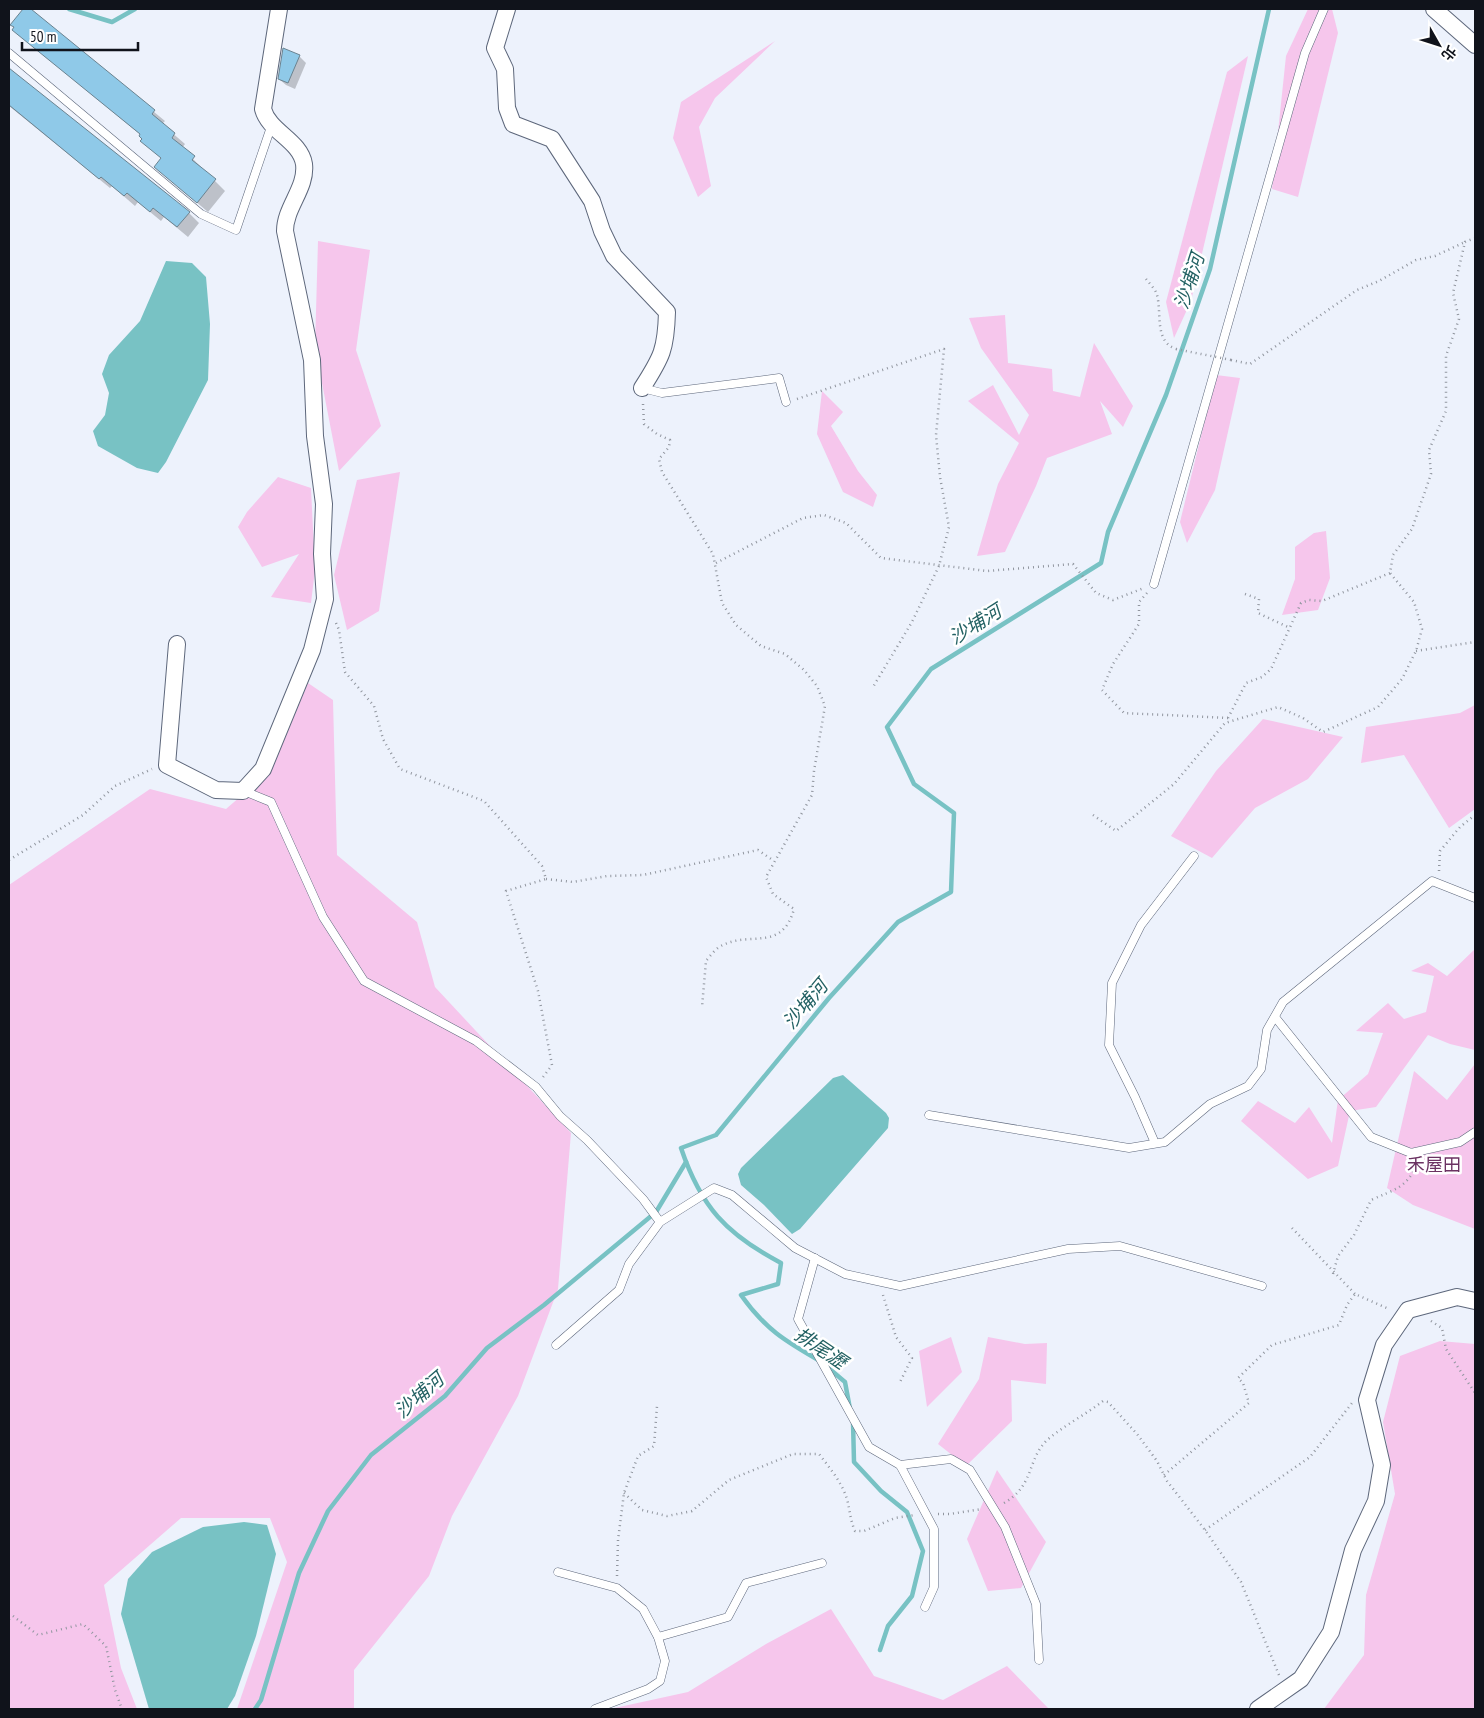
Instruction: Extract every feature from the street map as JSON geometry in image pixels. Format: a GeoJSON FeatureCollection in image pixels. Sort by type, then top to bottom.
{"type":"FeatureCollection","features":[{"type":"Feature","properties":{"kind":"street"},"geometry":{"type":"LineString","coordinates":[[177,644],[167,765],[216,790],[243,790],[263,768],[312,650],[325,599],[322,554],[324,504],[315,436],[312,360],[285,226],[290,209],[302,183],[304,167],[299,152],[266,117],[263,104],[279,9]]}},
{"type":"Feature","properties":{"kind":"street"},"geometry":{"type":"LineString","coordinates":[[507,9],[495,48],[505,69],[507,108],[513,124],[552,139],[592,201],[602,231],[614,256],[667,312],[666,338],[661,358],[642,388]]}},
{"type":"Feature","properties":{"kind":"street"},"geometry":{"type":"LineString","coordinates":[[1434,9],[1475,45]]}},
{"type":"Feature","properties":{"kind":"street"},"geometry":{"type":"LineString","coordinates":[[1258,1709],[1301,1679],[1331,1632],[1353,1550],[1376,1501],[1382,1465],[1367,1400],[1384,1345],[1408,1312],[1457,1297],[1475,1301]]}},
{"type":"Feature","properties":{"kind":"lane"},"geometry":{"type":"LineString","coordinates":[[1154,584],[1305,54],[1324,9]]}},
{"type":"Feature","properties":{"kind":"lane"},"geometry":{"type":"LineString","coordinates":[[9,53],[201,214],[236,230],[272,124]]}},
{"type":"Feature","properties":{"kind":"lane"},"geometry":{"type":"LineString","coordinates":[[642,388],[662,393],[779,378],[786,402]]}},
{"type":"Feature","properties":{"kind":"lane"},"geometry":{"type":"LineString","coordinates":[[243,790],[271,802],[323,917],[364,981],[476,1041],[536,1087],[560,1116],[587,1140],[648,1206],[660,1222]]}},
{"type":"Feature","properties":{"kind":"lane"},"geometry":{"type":"LineString","coordinates":[[1155,1144],[1135,1097],[1109,1045],[1112,983],[1141,925],[1194,856]]}},
{"type":"Feature","properties":{"kind":"lane"},"geometry":{"type":"LineString","coordinates":[[929,1115],[1129,1148],[1165,1142],[1210,1104],[1248,1086],[1261,1069],[1267,1030],[1283,1002],[1432,881],[1475,898]]}},
{"type":"Feature","properties":{"kind":"lane"},"geometry":{"type":"LineString","coordinates":[[1275,1017],[1371,1138],[1411,1153],[1460,1142],[1475,1132]]}},
{"type":"Feature","properties":{"kind":"lane"},"geometry":{"type":"LineString","coordinates":[[556,1345],[619,1290],[629,1264],[660,1222],[714,1188],[732,1195],[795,1248],[845,1274],[900,1286],[1068,1249],[1120,1246],[1262,1286]]}},
{"type":"Feature","properties":{"kind":"lane"},"geometry":{"type":"LineString","coordinates":[[815,1258],[798,1319],[869,1447],[900,1465],[934,1529],[934,1587],[925,1607]]}},
{"type":"Feature","properties":{"kind":"lane"},"geometry":{"type":"LineString","coordinates":[[900,1465],[951,1459],[970,1470],[1005,1527],[1036,1604],[1039,1660]]}},
{"type":"Feature","properties":{"kind":"lane"},"geometry":{"type":"LineString","coordinates":[[658,1637],[728,1617],[746,1583],[822,1563]]}},
{"type":"Feature","properties":{"kind":"lane"},"geometry":{"type":"LineString","coordinates":[[558,1572],[617,1588],[643,1609],[658,1637],[665,1661],[660,1681],[648,1689],[595,1709]]}},
{"type":"Feature","properties":{"kind":"path"},"geometry":{"type":"LineString","coordinates":[[1146,279],[1157,294],[1161,336],[1168,346],[1250,364],[1357,290],[1380,281],[1416,260],[1434,256],[1475,238]]}},
{"type":"Feature","properties":{"kind":"path"},"geometry":{"type":"LineString","coordinates":[[1225,723],[1278,707],[1303,718],[1323,732],[1378,707],[1402,679],[1416,651],[1422,629],[1414,602],[1390,573],[1393,555],[1412,529],[1431,474],[1429,450],[1446,411],[1446,356],[1459,319],[1453,293],[1465,242]]}},
{"type":"Feature","properties":{"kind":"path"},"geometry":{"type":"LineString","coordinates":[[786,402],[944,349],[936,435],[940,476],[949,527],[939,566],[912,622],[873,688]]}},
{"type":"Feature","properties":{"kind":"path"},"geometry":{"type":"LineString","coordinates":[[642,388],[644,424],[657,434],[670,440],[669,447],[659,459],[662,472],[713,554],[722,603],[736,625],[761,646],[785,654],[804,670],[817,686],[825,706],[812,794],[766,877],[773,894],[794,910],[790,924],[776,936],[722,945],[706,961],[702,1007]]}},
{"type":"Feature","properties":{"kind":"path"},"geometry":{"type":"LineString","coordinates":[[715,564],[803,518],[824,515],[846,523],[882,558],[987,571],[1073,564],[1096,593],[1113,600],[1154,584]]}},
{"type":"Feature","properties":{"kind":"path"},"geometry":{"type":"LineString","coordinates":[[1093,815],[1116,831],[1130,822],[1174,784],[1225,723],[1246,683],[1262,677],[1271,669],[1301,603],[1309,600],[1322,601],[1390,573]]}},
{"type":"Feature","properties":{"kind":"path"},"geometry":{"type":"LineString","coordinates":[[1154,584],[1139,602],[1139,624],[1113,664],[1102,690],[1124,712],[1228,718]]}},
{"type":"Feature","properties":{"kind":"path"},"geometry":{"type":"LineString","coordinates":[[1245,594],[1259,599],[1258,613],[1290,628]]}},
{"type":"Feature","properties":{"kind":"path"},"geometry":{"type":"LineString","coordinates":[[335,622],[339,630],[345,672],[374,706],[383,739],[400,769],[484,801],[542,866],[546,879]]}},
{"type":"Feature","properties":{"kind":"path"},"geometry":{"type":"LineString","coordinates":[[1416,651],[1475,642]]}},
{"type":"Feature","properties":{"kind":"path"},"geometry":{"type":"LineString","coordinates":[[9,860],[83,816],[115,786],[145,770],[167,765]]}},
{"type":"Feature","properties":{"kind":"path"},"geometry":{"type":"LineString","coordinates":[[1439,884],[1440,851],[1460,827],[1475,815]]}},
{"type":"Feature","properties":{"kind":"path"},"geometry":{"type":"LineString","coordinates":[[536,1087],[552,1065],[538,992],[506,891],[546,879],[573,882],[607,876],[643,875],[758,850],[774,861]]}},
{"type":"Feature","properties":{"kind":"path"},"geometry":{"type":"LineString","coordinates":[[1333,1274],[1338,1256],[1354,1235],[1371,1200],[1402,1186],[1412,1177],[1422,1151]]}},
{"type":"Feature","properties":{"kind":"path"},"geometry":{"type":"LineString","coordinates":[[1292,1228],[1333,1274],[1355,1294],[1408,1312],[1442,1328],[1446,1349],[1475,1393]]}},
{"type":"Feature","properties":{"kind":"path"},"geometry":{"type":"LineString","coordinates":[[879,1281],[896,1337],[912,1358],[899,1384]]}},
{"type":"Feature","properties":{"kind":"path"},"geometry":{"type":"LineString","coordinates":[[1164,1476],[1249,1403],[1243,1383],[1238,1378],[1272,1345],[1339,1325],[1348,1304],[1355,1294]]}},
{"type":"Feature","properties":{"kind":"path"},"geometry":{"type":"LineString","coordinates":[[1205,1530],[1310,1457],[1357,1397]]}},
{"type":"Feature","properties":{"kind":"path"},"geometry":{"type":"LineString","coordinates":[[617,1588],[618,1540],[624,1493],[638,1456],[654,1446],[657,1406]]}},
{"type":"Feature","properties":{"kind":"path"},"geometry":{"type":"LineString","coordinates":[[9,1619],[13,1616],[38,1635],[83,1624],[106,1646],[115,1690],[122,1709]]}},
{"type":"Feature","properties":{"kind":"green space"},"geometry":{"type":"Polygon","coordinates":[[[1308,9],[1332,9],[1338,33],[1298,197],[1272,189],[1286,56],[1308,9]]]}},
{"type":"Feature","properties":{"kind":"green space"},"geometry":{"type":"Polygon","coordinates":[[[775,41],[715,98],[699,127],[711,186],[698,197],[673,138],[681,102],[775,41]]]}},
{"type":"Feature","properties":{"kind":"green space"},"geometry":{"type":"Polygon","coordinates":[[[1248,56],[1191,301],[1174,338],[1166,302],[1227,72],[1248,56]]]}},
{"type":"Feature","properties":{"kind":"green space"},"geometry":{"type":"Polygon","coordinates":[[[318,241],[370,250],[356,350],[381,426],[339,471],[315,347],[318,241]]]}},
{"type":"Feature","properties":{"kind":"green space"},"geometry":{"type":"Polygon","coordinates":[[[1005,315],[1008,363],[1052,369],[1053,391],[1080,397],[1094,343],[1133,406],[1123,427],[1100,401],[1112,434],[1047,458],[1005,552],[977,556],[998,484],[1019,443],[968,401],[993,385],[1019,435],[1029,415],[981,348],[969,318],[1005,315]]]}},
{"type":"Feature","properties":{"kind":"green space"},"geometry":{"type":"Polygon","coordinates":[[[1216,375],[1240,378],[1215,490],[1187,543],[1180,522],[1216,375]]]}},
{"type":"Feature","properties":{"kind":"green space"},"geometry":{"type":"Polygon","coordinates":[[[822,391],[843,412],[831,426],[858,471],[877,495],[873,507],[843,492],[817,434],[822,391]]]}},
{"type":"Feature","properties":{"kind":"green space"},"geometry":{"type":"Polygon","coordinates":[[[400,472],[379,611],[347,630],[334,575],[357,480],[400,472]]]}},
{"type":"Feature","properties":{"kind":"green space"},"geometry":{"type":"Polygon","coordinates":[[[278,477],[311,488],[315,570],[311,603],[271,597],[299,554],[262,567],[238,527],[247,512],[278,477]]]}},
{"type":"Feature","properties":{"kind":"green space"},"geometry":{"type":"Polygon","coordinates":[[[1326,531],[1330,578],[1318,610],[1282,615],[1295,579],[1295,547],[1314,533],[1326,531]]]}},
{"type":"Feature","properties":{"kind":"green space"},"geometry":{"type":"Polygon","coordinates":[[[308,683],[333,700],[337,855],[417,922],[435,987],[571,1133],[558,1289],[518,1396],[452,1516],[429,1576],[354,1670],[354,1709],[237,1709],[287,1562],[270,1518],[181,1518],[104,1585],[121,1668],[137,1709],[9,1709],[9,885],[150,789],[226,809],[272,769],[308,683]]]}},
{"type":"Feature","properties":{"kind":"green space"},"geometry":{"type":"Polygon","coordinates":[[[1475,705],[1475,809],[1449,828],[1404,755],[1361,763],[1366,727],[1460,713],[1475,705]]]}},
{"type":"Feature","properties":{"kind":"green space"},"geometry":{"type":"Polygon","coordinates":[[[1263,719],[1343,737],[1308,779],[1255,808],[1212,858],[1171,836],[1216,771],[1263,719]]]}},
{"type":"Feature","properties":{"kind":"green space"},"geometry":{"type":"Polygon","coordinates":[[[1475,949],[1475,1050],[1450,1044],[1428,1035],[1376,1107],[1350,1111],[1338,1166],[1308,1179],[1241,1121],[1258,1101],[1295,1123],[1309,1107],[1332,1143],[1338,1100],[1368,1074],[1383,1033],[1356,1031],[1388,1003],[1404,1019],[1426,1012],[1434,976],[1411,971],[1428,963],[1447,976],[1475,949]]]}},
{"type":"Feature","properties":{"kind":"green space","name":"禾屋田"},"geometry":{"type":"Polygon","coordinates":[[[1475,1064],[1475,1229],[1413,1205],[1387,1188],[1414,1071],[1447,1100],[1475,1064]]]}},
{"type":"Feature","properties":{"kind":"green space"},"geometry":{"type":"Polygon","coordinates":[[[951,1337],[962,1372],[927,1407],[919,1351],[951,1337]]]}},
{"type":"Feature","properties":{"kind":"green space"},"geometry":{"type":"Polygon","coordinates":[[[988,1337],[1025,1344],[1047,1343],[1046,1384],[1011,1380],[1012,1421],[966,1466],[938,1444],[979,1379],[988,1337]]]}},
{"type":"Feature","properties":{"kind":"green space"},"geometry":{"type":"Polygon","coordinates":[[[1440,1341],[1475,1344],[1475,1709],[1324,1709],[1364,1655],[1366,1595],[1395,1494],[1383,1422],[1400,1356],[1440,1341]]]}},
{"type":"Feature","properties":{"kind":"green space"},"geometry":{"type":"Polygon","coordinates":[[[997,1470],[1046,1542],[1021,1588],[988,1591],[967,1539],[997,1470]]]}},
{"type":"Feature","properties":{"kind":"green space"},"geometry":{"type":"Polygon","coordinates":[[[831,1609],[874,1676],[943,1700],[1007,1666],[1049,1709],[610,1709],[688,1692],[766,1644],[831,1609]]]}},
{"type":"Feature","properties":{"kind":"water"},"geometry":{"type":"Polygon","coordinates":[[[166,261],[192,263],[206,277],[210,324],[208,380],[166,462],[158,473],[137,468],[98,446],[93,431],[105,415],[109,393],[102,374],[109,355],[140,321],[166,261]]]}},
{"type":"Feature","properties":{"kind":"water"},"geometry":{"type":"Polygon","coordinates":[[[843,1075],[886,1113],[889,1118],[888,1128],[800,1229],[792,1234],[764,1205],[741,1185],[738,1174],[741,1168],[833,1078],[843,1075]]]}},
{"type":"Feature","properties":{"kind":"water"},"geometry":{"type":"Polygon","coordinates":[[[244,1522],[267,1525],[276,1554],[256,1636],[235,1696],[227,1709],[149,1709],[121,1614],[128,1579],[152,1552],[203,1527],[244,1522]]]}},
{"type":"Feature","properties":{"kind":"building"},"geometry":{"type":"Polygon","coordinates":[[[23,9],[31,9],[155,110],[152,114],[175,133],[172,138],[195,156],[192,160],[216,179],[197,203],[154,167],[161,158],[140,141],[142,139],[139,136],[140,134],[12,30],[14,27],[10,25],[23,9]]]}},
{"type":"Feature","properties":{"kind":"building"},"geometry":{"type":"Polygon","coordinates":[[[283,48],[300,55],[288,83],[278,79],[283,48]]]}},
{"type":"Feature","properties":{"kind":"building"},"geometry":{"type":"Polygon","coordinates":[[[9,68],[190,212],[177,227],[153,208],[150,212],[127,193],[124,196],[101,177],[99,179],[9,105],[9,68]]]}},
{"type":"Feature","properties":{"kind":"waterway"},"geometry":{"type":"LineString","coordinates":[[69,9],[112,22],[135,9]]}},
{"type":"Feature","properties":{"kind":"waterway","name":"沙埔河"},"geometry":{"type":"LineString","coordinates":[[820,1361],[796,1347],[767,1326],[741,1295],[778,1284],[781,1263],[745,1241],[718,1217],[697,1187],[681,1148],[716,1135],[829,998],[898,922],[951,892],[954,813],[914,784],[887,727],[931,669],[1101,563],[1108,532],[1166,395],[1210,269],[1269,9]]}},
{"type":"Feature","properties":{"kind":"waterway","name":"沙埔河"},"geometry":{"type":"LineString","coordinates":[[255,1709],[261,1700],[299,1573],[328,1511],[371,1455],[445,1396],[487,1348],[544,1305],[656,1212],[686,1162]]}},
{"type":"Feature","properties":{"kind":"waterway","name":"排尾瀝"},"geometry":{"type":"LineString","coordinates":[[826,1366],[845,1382],[850,1409]]}},
{"type":"Feature","properties":{"kind":"waterway","name":"排尾瀝"},"geometry":{"type":"LineString","coordinates":[[853,1421],[854,1462],[881,1491],[907,1512],[923,1551],[912,1596],[888,1626],[880,1650]]}}]}
